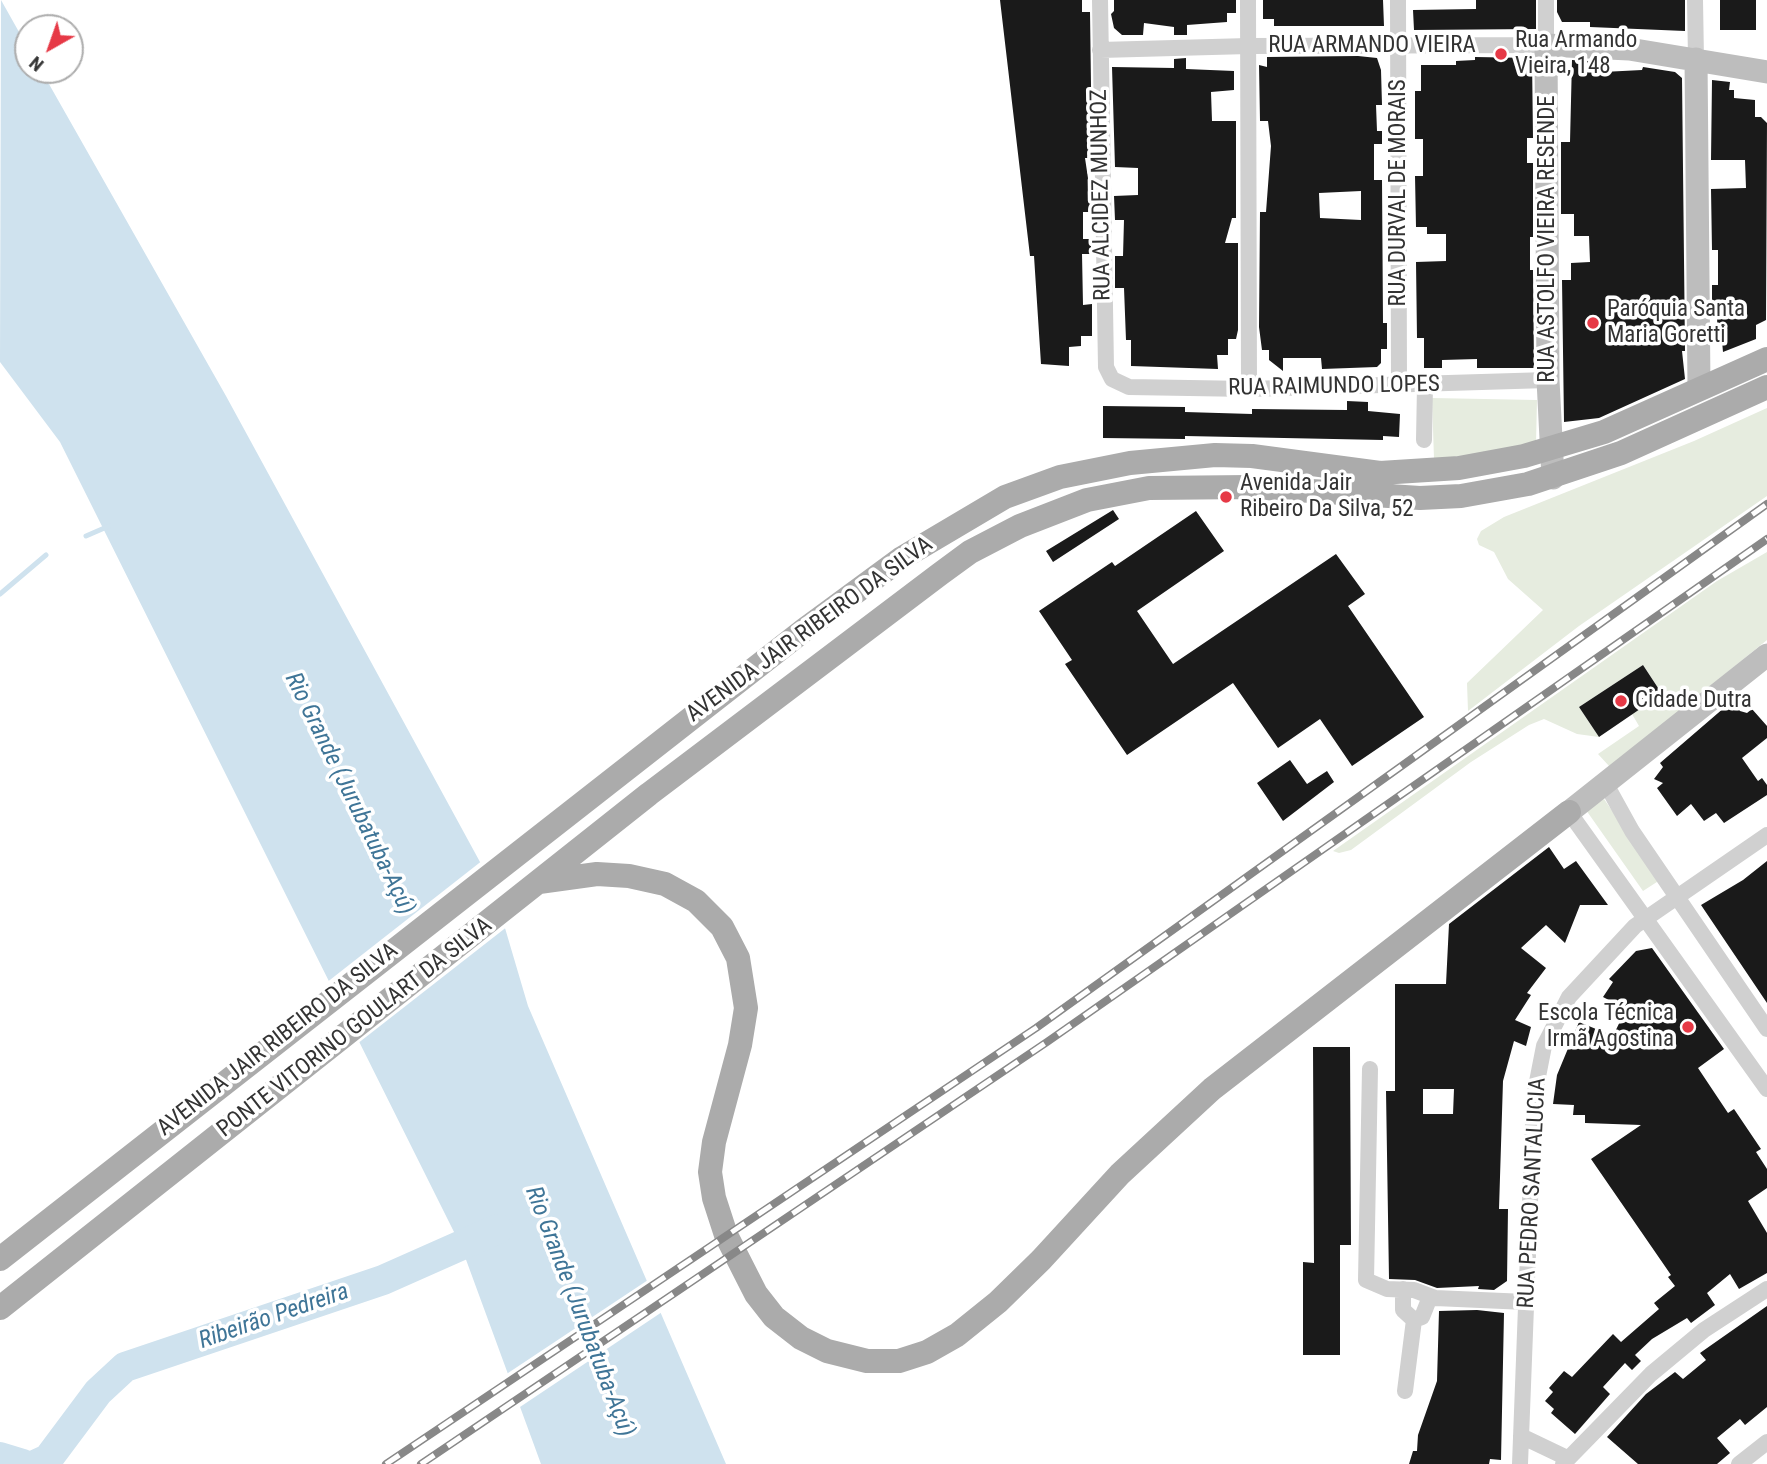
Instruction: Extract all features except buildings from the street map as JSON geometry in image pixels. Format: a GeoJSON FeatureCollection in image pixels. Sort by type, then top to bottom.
{"type":"FeatureCollection","features":[{"type":"Feature","properties":{"kind":"main road","name":"AVENIDA JAIR RIBEIRO DA SILVA"},"geometry":{"type":"LineString","coordinates":[[0,1259],[628,765],[804,630],[947,530],[1005,497],[1060,477],[1130,463],[1215,455],[1252,456],[1380,473],[1459,468],[1550,449],[1604,432],[1767,359]]}},
{"type":"Feature","properties":{"kind":"main road","name":"AVENIDA JAIR RIBEIRO DA SILVA"},"geometry":{"type":"LineString","coordinates":[[649,794],[970,552],[1020,526],[1087,500],[1118,492],[1172,487],[1249,487],[1420,498],[1461,496],[1553,478],[1672,431],[1767,387]]}},
{"type":"Feature","properties":{"kind":"main road"},"geometry":{"type":"LineString","coordinates":[[1672,431],[1697,405],[1699,388]]}},
{"type":"Feature","properties":{"kind":"main road"},"geometry":{"type":"LineString","coordinates":[[1087,500],[1094,481],[1104,469]]}},
{"type":"Feature","properties":{"kind":"main road","name":"PONTE VITORINO GOULART DA SILVA"},"geometry":{"type":"LineString","coordinates":[[0,1308],[649,794]]}},
{"type":"Feature","properties":{"kind":"main road"},"geometry":{"type":"LineString","coordinates":[[539,882],[597,874],[629,876],[666,884],[696,901],[722,927],[738,958],[746,1008],[740,1045],[714,1142],[710,1172],[714,1198],[726,1235],[756,1294],[774,1317],[801,1338],[827,1351],[867,1361],[899,1361],[927,1352],[957,1335],[998,1302],[1120,1174],[1212,1089],[1569,812]]}},
{"type":"Feature","properties":{"kind":"street","name":"RUA ALCIDEZ MUNHOZ"},"geometry":{"type":"LineString","coordinates":[[1100,0],[1105,367],[1119,385]]}},
{"type":"Feature","properties":{"kind":"street"},"geometry":{"type":"LineString","coordinates":[[1248,0],[1249,389]]}},
{"type":"Feature","properties":{"kind":"street","name":"RUA DURVAL DE MORAIS"},"geometry":{"type":"LineString","coordinates":[[1398,0],[1399,386]]}},
{"type":"Feature","properties":{"kind":"street","name":"RUA ASTOLFO VIEIRA RESENDE"},"geometry":{"type":"LineString","coordinates":[[1546,0],[1548,380],[1553,478]]}},
{"type":"Feature","properties":{"kind":"street"},"geometry":{"type":"LineString","coordinates":[[1695,0],[1699,388]]}},
{"type":"Feature","properties":{"kind":"street","name":"RUA ARMANDO VIEIRA"},"geometry":{"type":"LineString","coordinates":[[1100,50],[1376,44],[1397,47],[1546,45],[1629,49],[1767,72]]}},
{"type":"Feature","properties":{"kind":"street","name":"RUA RAIMUNDO LOPES"},"geometry":{"type":"LineString","coordinates":[[1119,385],[1249,389],[1425,386],[1548,380]]}},
{"type":"Feature","properties":{"kind":"street"},"geometry":{"type":"LineString","coordinates":[[1424,440],[1425,386]]}},
{"type":"Feature","properties":{"kind":"street"},"geometry":{"type":"LineString","coordinates":[[1767,655],[1569,812],[1767,1089]]}},
{"type":"Feature","properties":{"kind":"street"},"geometry":{"type":"LineString","coordinates":[[1606,785],[1632,831],[1678,894],[1767,1029]]}},
{"type":"Feature","properties":{"kind":"street","name":"RUA PEDRO SANTALUCIA"},"geometry":{"type":"LineString","coordinates":[[1520,1464],[1534,1097],[1544,1045],[1569,997],[1646,917],[1767,835]]}},
{"type":"Feature","properties":{"kind":"street"},"geometry":{"type":"LineString","coordinates":[[1370,1069],[1363,1272],[1370,1285],[1414,1290],[1430,1297],[1525,1302]]}},
{"type":"Feature","properties":{"kind":"street"},"geometry":{"type":"LineString","coordinates":[[1403,1289],[1403,1310],[1414,1320],[1419,1320],[1427,1311],[1430,1297]]}},
{"type":"Feature","properties":{"kind":"street"},"geometry":{"type":"LineString","coordinates":[[1521,1436],[1565,1461],[1662,1365],[1704,1330],[1767,1289]]}},
{"type":"Feature","properties":{"kind":"street"},"geometry":{"type":"LineString","coordinates":[[1405,1391],[1414,1320]]}},
{"type":"Feature","properties":{"kind":"street"},"geometry":{"type":"LineString","coordinates":[[1740,1464],[1767,1442]]}},
{"type":"Feature","properties":{"kind":"shaded area"},"geometry":{"type":"Polygon","coordinates":[[[1432,398],[1537,400],[1536,444],[1514,450],[1434,459],[1432,398]]]}},
{"type":"Feature","properties":{"kind":"shaded area"},"geometry":{"type":"Polygon","coordinates":[[[1767,408],[1767,496],[1579,626],[1468,711],[1467,683],[1543,610],[1508,579],[1494,552],[1479,545],[1477,539],[1481,531],[1504,517],[1694,441],[1767,408]]]}},
{"type":"Feature","properties":{"kind":"shaded area"},"geometry":{"type":"Polygon","coordinates":[[[1767,552],[1767,640],[1615,763],[1609,766],[1598,754],[1639,726],[1632,714],[1662,694],[1643,665],[1579,707],[1599,737],[1577,734],[1544,719],[1529,725],[1471,762],[1351,850],[1339,853],[1333,851],[1717,581],[1767,552]]]}},
{"type":"Feature","properties":{"kind":"shaded area"},"geometry":{"type":"Polygon","coordinates":[[[1604,799],[1660,880],[1643,891],[1586,810],[1604,799]]]}},
{"type":"Feature","properties":{"kind":"water","name":"Rio Grande (Jurubatuba-Açú)"},"geometry":{"type":"Polygon","coordinates":[[[1,0],[14,23],[14,84],[49,84],[226,396],[492,884],[528,1006],[726,1464],[541,1464],[461,1246],[60,442],[0,362],[1,0]]]}},
{"type":"Feature","properties":{"kind":"pier"},"geometry":{"type":"Polygon","coordinates":[[[483,860],[495,882],[508,926],[357,1044],[326,983],[483,860]]]}},
{"type":"Feature","properties":{"kind":"pier"},"geometry":{"type":"Polygon","coordinates":[[[651,1278],[665,1310],[517,1409],[505,1375],[651,1278]]]}},
{"type":"Feature","properties":{"kind":"waterway"},"geometry":{"type":"LineString","coordinates":[[86,536],[109,526]]}},
{"type":"Feature","properties":{"kind":"waterway"},"geometry":{"type":"LineString","coordinates":[[0,594],[46,555]]}},
{"type":"Feature","properties":{"kind":"waterway","name":"Ribeirão Pedreira"},"geometry":{"type":"LineString","coordinates":[[37,1464],[48,1459],[98,1392],[125,1367],[383,1280],[498,1229]]}},
{"type":"Feature","properties":{"kind":"waterway","name":"Ribeirão Pedreira"},"geometry":{"type":"LineString","coordinates":[[0,1457],[23,1464]]}},
{"type":"Feature","properties":{"kind":"railway"},"geometry":{"type":"LineString","coordinates":[[386,1464],[1036,1028],[1767,504]]}},
{"type":"Feature","properties":{"kind":"railway"},"geometry":{"type":"LineString","coordinates":[[421,1464],[1047,1042],[1767,539]]}},
{"type":"Feature","properties":{"kind":"place","name":"Rua Armando Vieira, 148"},"geometry":{"type":"Point","coordinates":[1501,54]}},
{"type":"Feature","properties":{"kind":"place","name":"Paróquia Santa Maria Goretti"},"geometry":{"type":"Point","coordinates":[1593,323]}},
{"type":"Feature","properties":{"kind":"place","name":"Avenida Jair Ribeiro Da Silva, 52"},"geometry":{"type":"Point","coordinates":[1226,497]}},
{"type":"Feature","properties":{"kind":"place","name":"Cidade Dutra"},"geometry":{"type":"Point","coordinates":[1621,701]}},
{"type":"Feature","properties":{"kind":"place","name":"Escola Técnica Irmã Agostina"},"geometry":{"type":"Point","coordinates":[1688,1027]}}]}
